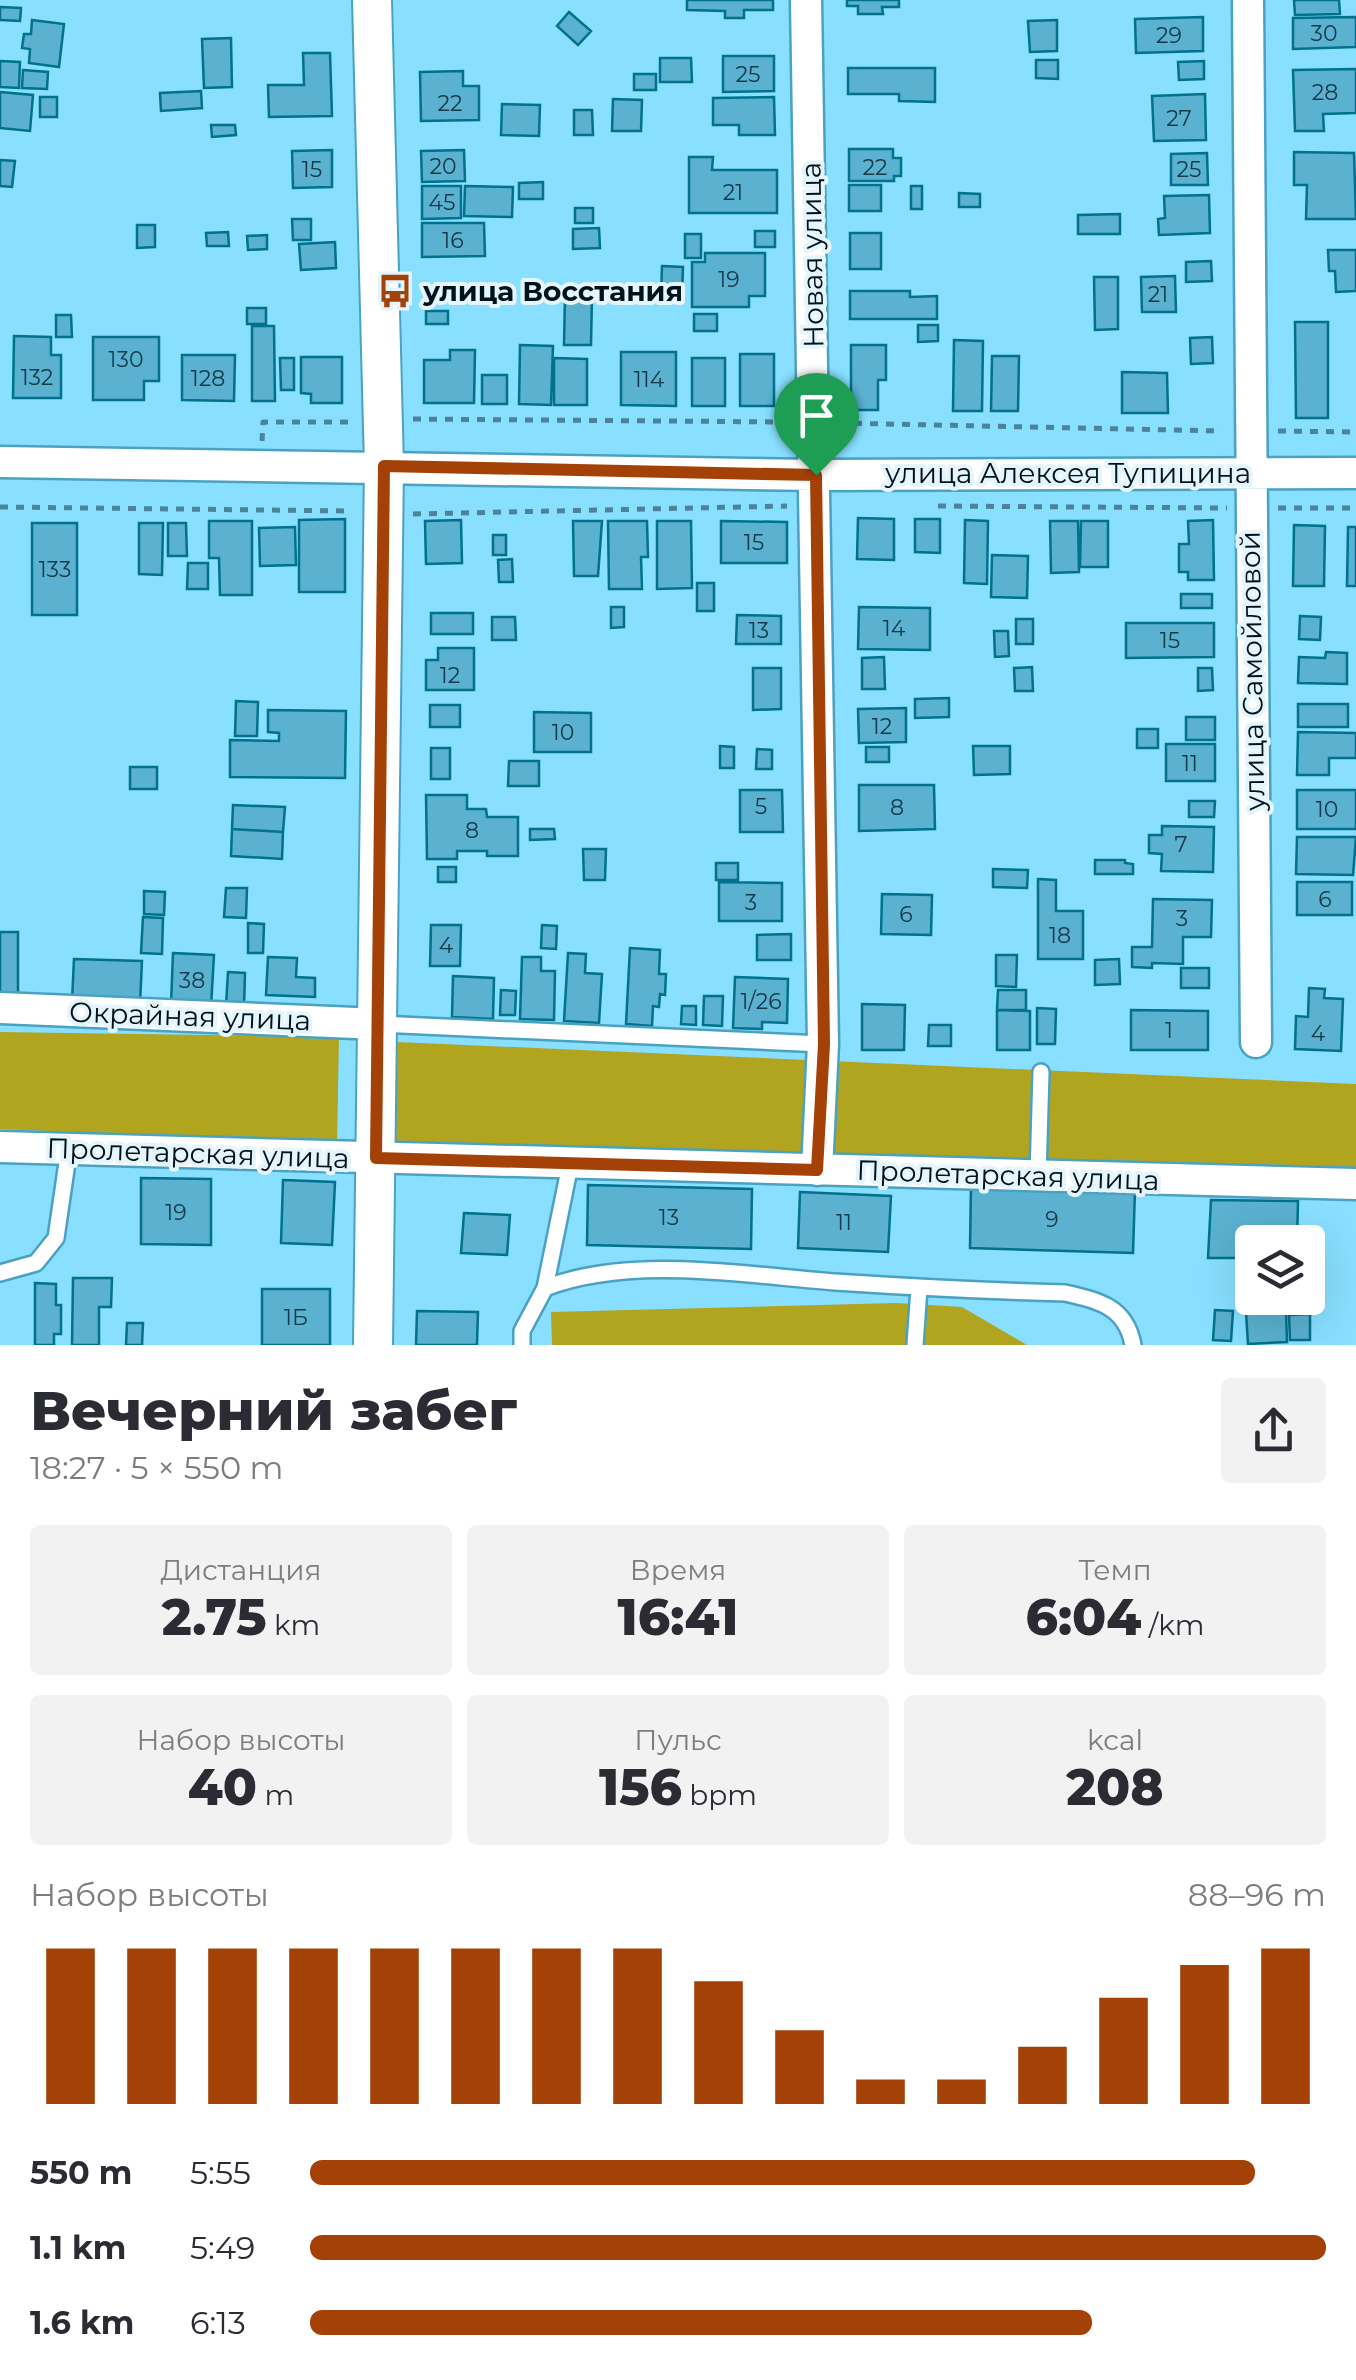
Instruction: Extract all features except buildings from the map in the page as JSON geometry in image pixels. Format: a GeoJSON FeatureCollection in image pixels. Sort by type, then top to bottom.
{"type":"FeatureCollection","features":[{"type":"Feature","properties":{"kind":"street"},"geometry":{"type":"LineString","coordinates":[[372,0],[384,466],[373,1345]]}},
{"type":"Feature","properties":{"kind":"street","name":"Новая улица"},"geometry":{"type":"LineString","coordinates":[[806,0],[824,1044],[817,1170]]}},
{"type":"Feature","properties":{"kind":"street","name":"улица Самойловой"},"geometry":{"type":"LineString","coordinates":[[1248,0],[1256,1042]]}},
{"type":"Feature","properties":{"kind":"street","name":"улица Алексея Тупицина"},"geometry":{"type":"LineString","coordinates":[[0,462],[384,466],[816,490],[1250,472],[1356,473]]}},
{"type":"Feature","properties":{"kind":"street","name":"Окрайная улица"},"geometry":{"type":"LineString","coordinates":[[0,1008],[379,1024]]}},
{"type":"Feature","properties":{"kind":"street","name":"Пролетарская улица"},"geometry":{"type":"LineString","coordinates":[[0,1147],[1356,1184]]}},
{"type":"Feature","properties":{"kind":"lane"},"geometry":{"type":"LineString","coordinates":[[379,1024],[824,1044]]}},
{"type":"Feature","properties":{"kind":"lane"},"geometry":{"type":"LineString","coordinates":[[1038,1177],[1041,1072]]}},
{"type":"Feature","properties":{"kind":"lane"},"geometry":{"type":"LineString","coordinates":[[0,1273],[36,1263],[56,1238],[69,1149]]}},
{"type":"Feature","properties":{"kind":"lane"},"geometry":{"type":"LineString","coordinates":[[522,1345],[522,1331],[545,1288],[570,1164]]}},
{"type":"Feature","properties":{"kind":"lane"},"geometry":{"type":"LineString","coordinates":[[545,1288],[571,1278],[666,1270],[918,1288],[1065,1293],[1088,1298],[1119,1313],[1130,1326],[1133,1345]]}},
{"type":"Feature","properties":{"kind":"lane"},"geometry":{"type":"LineString","coordinates":[[914,1345],[918,1288]]}},
{"type":"Feature","properties":{"kind":"path"},"geometry":{"type":"LineString","coordinates":[[0,507],[407,514],[816,490]]}},
{"type":"Feature","properties":{"kind":"path"},"geometry":{"type":"LineString","coordinates":[[934,506],[1356,508]]}},
{"type":"Feature","properties":{"kind":"shaded area"},"geometry":{"type":"Polygon","coordinates":[[[0,1032],[339,1037],[337,1143],[0,1129],[0,1032]]]}},
{"type":"Feature","properties":{"kind":"shaded area"},"geometry":{"type":"Polygon","coordinates":[[[397,1042],[1356,1084],[1356,1167],[395,1143],[397,1042]]]}},
{"type":"Feature","properties":{"kind":"shaded area"},"geometry":{"type":"Polygon","coordinates":[[[896,1303],[962,1307],[1027,1345],[552,1345],[551,1312],[896,1303]]]}},
{"type":"Feature","properties":{"kind":"place","name":"улица Восстания"},"geometry":{"type":"Point","coordinates":[395,291]}},
{"type":"Feature","properties":{"kind":"route"},"geometry":{"type":"LineString","coordinates":[[384,466],[816,475],[824,1044],[817,1170],[376,1158],[384,466]]}}]}
